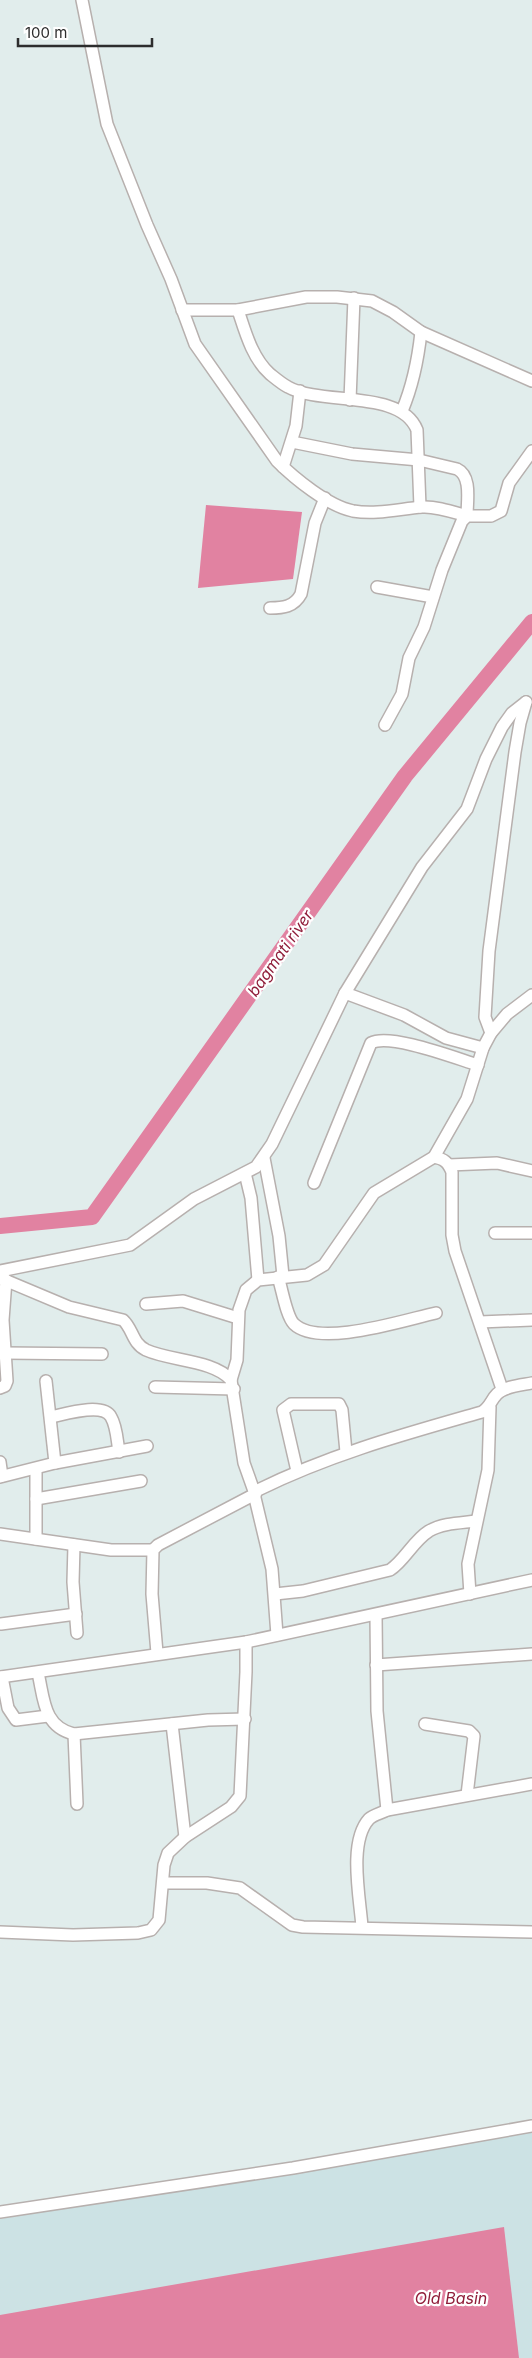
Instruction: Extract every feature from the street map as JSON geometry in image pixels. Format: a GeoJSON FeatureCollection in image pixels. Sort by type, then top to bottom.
{"type":"FeatureCollection","features":[{"type":"Feature","properties":{"kind":"street"},"geometry":{"type":"LineString","coordinates":[[82,0],[107,124],[195,344],[245,418],[283,467],[326,498],[351,511],[392,512],[420,507],[467,516],[491,516],[501,511],[509,483],[532,451]]}},
{"type":"Feature","properties":{"kind":"street"},"geometry":{"type":"LineString","coordinates":[[182,310],[238,310],[306,297],[354,298],[372,301],[421,332],[532,381]]}},
{"type":"Feature","properties":{"kind":"street"},"geometry":{"type":"LineString","coordinates":[[350,400],[354,298]]}},
{"type":"Feature","properties":{"kind":"street"},"geometry":{"type":"LineString","coordinates":[[238,310],[256,357],[269,373],[289,388],[375,403],[402,411],[414,422],[417,430],[420,507]]}},
{"type":"Feature","properties":{"kind":"street"},"geometry":{"type":"LineString","coordinates":[[402,411],[411,390],[417,367],[421,332]]}},
{"type":"Feature","properties":{"kind":"street"},"geometry":{"type":"LineString","coordinates":[[283,467],[292,442],[300,391]]}},
{"type":"Feature","properties":{"kind":"street"},"geometry":{"type":"LineString","coordinates":[[292,442],[352,454],[419,460],[457,468],[465,474],[467,516],[462,521],[433,597],[424,627],[409,658],[402,694],[385,725]]}},
{"type":"Feature","properties":{"kind":"street"},"geometry":{"type":"LineString","coordinates":[[270,608],[287,607],[298,600],[315,522],[326,498]]}},
{"type":"Feature","properties":{"kind":"street"},"geometry":{"type":"LineString","coordinates":[[377,587],[433,597]]}},
{"type":"Feature","properties":{"kind":"street"},"geometry":{"type":"LineString","coordinates":[[2,1277],[130,1245],[194,1199],[256,1167],[264,1158],[345,993],[422,867],[468,809],[486,759],[502,727],[512,713],[529,701]]}},
{"type":"Feature","properties":{"kind":"street"},"geometry":{"type":"LineString","coordinates":[[490,1033],[485,1016],[489,951],[515,752],[529,701]]}},
{"type":"Feature","properties":{"kind":"street"},"geometry":{"type":"LineString","coordinates":[[345,993],[404,1015],[446,1038],[482,1048]]}},
{"type":"Feature","properties":{"kind":"street"},"geometry":{"type":"LineString","coordinates":[[277,1635],[272,1569],[255,1494],[244,1463],[232,1384],[237,1360],[238,1318],[246,1290],[258,1280],[280,1276],[307,1275],[318,1270],[324,1265],[374,1193],[434,1157],[466,1100],[482,1048],[490,1033],[507,1014],[532,995]]}},
{"type":"Feature","properties":{"kind":"street"},"geometry":{"type":"LineString","coordinates":[[314,1183],[370,1044],[384,1039],[478,1065]]}},
{"type":"Feature","properties":{"kind":"street"},"geometry":{"type":"LineString","coordinates":[[434,1157],[443,1159],[449,1165],[452,1172],[452,1235],[455,1251],[502,1390]]}},
{"type":"Feature","properties":{"kind":"street"},"geometry":{"type":"LineString","coordinates":[[264,1158],[279,1236],[280,1276],[290,1318],[300,1328],[319,1334],[340,1334],[436,1313]]}},
{"type":"Feature","properties":{"kind":"street"},"geometry":{"type":"LineString","coordinates":[[449,1165],[497,1163],[532,1171]]}},
{"type":"Feature","properties":{"kind":"street"},"geometry":{"type":"LineString","coordinates":[[245,1172],[251,1198],[258,1280]]}},
{"type":"Feature","properties":{"kind":"street"},"geometry":{"type":"LineString","coordinates":[[495,1233],[532,1233]]}},
{"type":"Feature","properties":{"kind":"street"},"geometry":{"type":"LineString","coordinates":[[0,1388],[5,1386],[7,1381],[4,1353],[2,1277]]}},
{"type":"Feature","properties":{"kind":"street"},"geometry":{"type":"LineString","coordinates":[[2,1277],[69,1307],[123,1320],[127,1323],[134,1340],[147,1351],[220,1371],[232,1384]]}},
{"type":"Feature","properties":{"kind":"street"},"geometry":{"type":"LineString","coordinates":[[146,1304],[183,1301],[238,1318]]}},
{"type":"Feature","properties":{"kind":"street"},"geometry":{"type":"LineString","coordinates":[[480,1322],[532,1320]]}},
{"type":"Feature","properties":{"kind":"street"},"geometry":{"type":"LineString","coordinates":[[4,1353],[102,1354]]}},
{"type":"Feature","properties":{"kind":"street"},"geometry":{"type":"LineString","coordinates":[[46,1381],[55,1463]]}},
{"type":"Feature","properties":{"kind":"street"},"geometry":{"type":"LineString","coordinates":[[470,1594],[468,1564],[488,1470],[490,1407],[496,1394],[502,1390],[532,1383]]}},
{"type":"Feature","properties":{"kind":"street"},"geometry":{"type":"LineString","coordinates":[[155,1387],[232,1384]]}},
{"type":"Feature","properties":{"kind":"street"},"geometry":{"type":"LineString","coordinates":[[297,1471],[283,1410],[291,1404],[338,1404],[342,1410],[346,1452]]}},
{"type":"Feature","properties":{"kind":"street"},"geometry":{"type":"LineString","coordinates":[[158,1653],[152,1594],[153,1550],[158,1545],[297,1471],[346,1452],[482,1412],[490,1407]]}},
{"type":"Feature","properties":{"kind":"street"},"geometry":{"type":"LineString","coordinates":[[51,1417],[95,1409],[104,1410],[110,1414],[114,1422],[119,1452]]}},
{"type":"Feature","properties":{"kind":"street"},"geometry":{"type":"LineString","coordinates":[[0,1462],[1,1477],[55,1463],[147,1446]]}},
{"type":"Feature","properties":{"kind":"street"},"geometry":{"type":"LineString","coordinates":[[36,1469],[36,1539]]}},
{"type":"Feature","properties":{"kind":"street"},"geometry":{"type":"LineString","coordinates":[[36,1499],[141,1481]]}},
{"type":"Feature","properties":{"kind":"street"},"geometry":{"type":"LineString","coordinates":[[275,1594],[302,1591],[390,1570],[399,1564],[430,1531],[442,1526],[476,1521]]}},
{"type":"Feature","properties":{"kind":"street"},"geometry":{"type":"LineString","coordinates":[[0,1534],[111,1550],[153,1550]]}},
{"type":"Feature","properties":{"kind":"street"},"geometry":{"type":"LineString","coordinates":[[74,1545],[77,1632]]}},
{"type":"Feature","properties":{"kind":"street"},"geometry":{"type":"LineString","coordinates":[[48,1716],[16,1720],[8,1708],[1,1677],[38,1673],[158,1653],[246,1642],[532,1580]]}},
{"type":"Feature","properties":{"kind":"street"},"geometry":{"type":"LineString","coordinates":[[1,1624],[76,1614]]}},
{"type":"Feature","properties":{"kind":"street"},"geometry":{"type":"LineString","coordinates":[[376,1615],[380,1755],[387,1810]]}},
{"type":"Feature","properties":{"kind":"street"},"geometry":{"type":"LineString","coordinates":[[0,1932],[72,1935],[138,1933],[151,1930],[159,1920],[164,1865],[168,1853],[185,1837],[238,1801],[242,1786],[246,1642]]}},
{"type":"Feature","properties":{"kind":"street"},"geometry":{"type":"LineString","coordinates":[[376,1665],[532,1654]]}},
{"type":"Feature","properties":{"kind":"street"},"geometry":{"type":"LineString","coordinates":[[38,1673],[48,1716],[67,1732],[74,1734],[245,1719]]}},
{"type":"Feature","properties":{"kind":"street"},"geometry":{"type":"LineString","coordinates":[[172,1724],[185,1837]]}},
{"type":"Feature","properties":{"kind":"street"},"geometry":{"type":"LineString","coordinates":[[425,1724],[469,1731],[474,1736],[467,1795]]}},
{"type":"Feature","properties":{"kind":"street"},"geometry":{"type":"LineString","coordinates":[[74,1734],[77,1804]]}},
{"type":"Feature","properties":{"kind":"street"},"geometry":{"type":"LineString","coordinates":[[362,1927],[358,1843],[370,1817],[387,1810],[532,1784]]}},
{"type":"Feature","properties":{"kind":"street"},"geometry":{"type":"LineString","coordinates":[[163,1883],[207,1883],[240,1888],[281,1918],[297,1926],[532,1932]]}},
{"type":"Feature","properties":{"kind":"street"},"geometry":{"type":"LineString","coordinates":[[0,2212],[293,2168],[532,2126]]}},
{"type":"Feature","properties":{"kind":"shaded area"},"geometry":{"type":"Polygon","coordinates":[[[532,2132],[532,2358],[0,2358],[0,2219],[532,2132]]]}},
{"type":"Feature","properties":{"kind":"water"},"geometry":{"type":"Polygon","coordinates":[[[206,505],[302,512],[293,579],[198,588],[206,505]]]}},
{"type":"Feature","properties":{"kind":"water","name":"Old Basin"},"geometry":{"type":"Polygon","coordinates":[[[504,2227],[519,2358],[0,2358],[0,2315],[504,2227]]]}},
{"type":"Feature","properties":{"kind":"waterway","name":"bagmati river"},"geometry":{"type":"LineString","coordinates":[[0,1226],[92,1217],[405,776],[532,622]]}}]}
